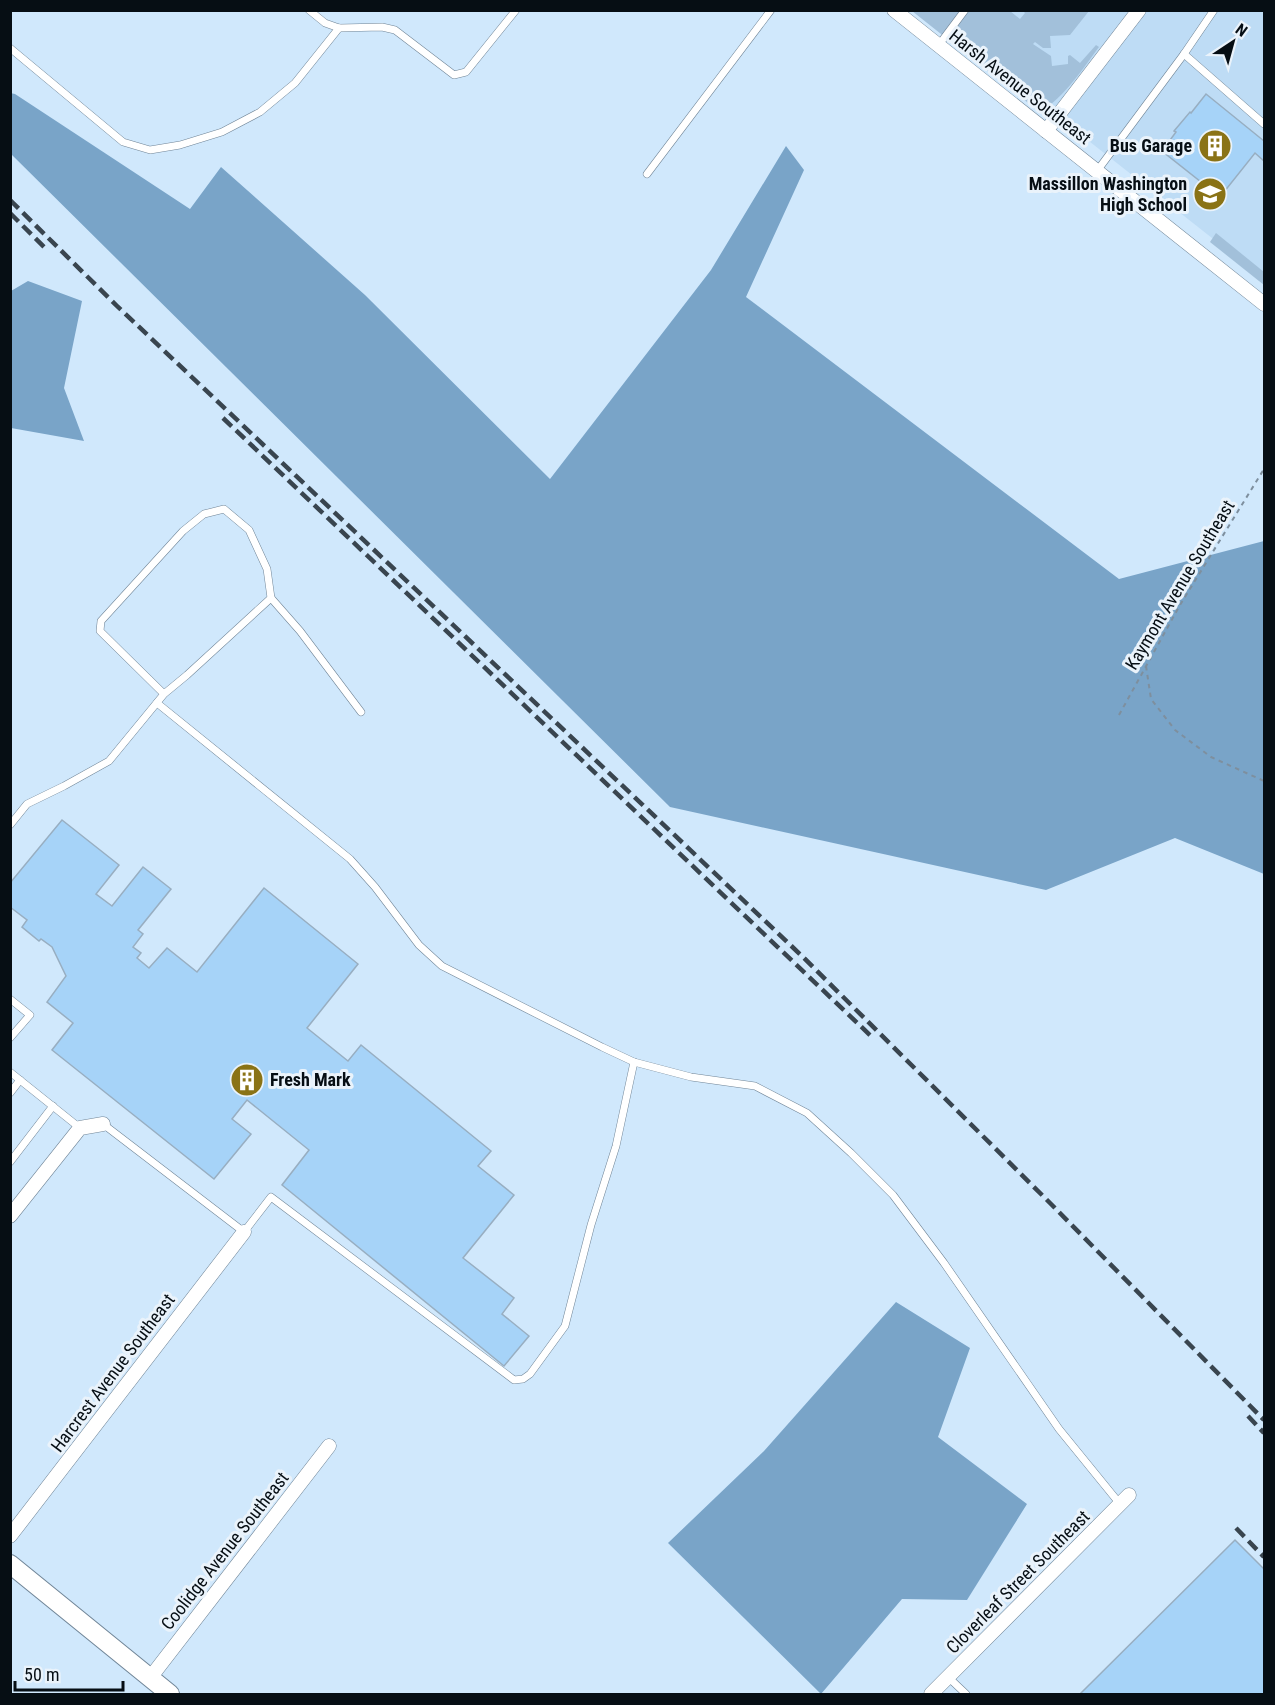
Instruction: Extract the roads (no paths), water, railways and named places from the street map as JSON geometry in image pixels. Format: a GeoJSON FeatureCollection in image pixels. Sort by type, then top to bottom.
{"type":"FeatureCollection","features":[{"type":"Feature","properties":{"kind":"street","name":"Harsh Avenue Southeast"},"geometry":{"type":"LineString","coordinates":[[894,10],[1264,304]]}},
{"type":"Feature","properties":{"kind":"street"},"geometry":{"type":"LineString","coordinates":[[1046,131],[1139,10]]}},
{"type":"Feature","properties":{"kind":"street"},"geometry":{"type":"LineString","coordinates":[[10,1216],[80,1128],[103,1124]]}},
{"type":"Feature","properties":{"kind":"street","name":"Harcrest Avenue Southeast"},"geometry":{"type":"LineString","coordinates":[[10,1536],[244,1232]]}},
{"type":"Feature","properties":{"kind":"street","name":"Coolidge Avenue Southeast"},"geometry":{"type":"LineString","coordinates":[[150,1678],[329,1446]]}},
{"type":"Feature","properties":{"kind":"street","name":"Cloverleaf Street Southeast"},"geometry":{"type":"LineString","coordinates":[[931,1695],[1124,1500]]}},
{"type":"Feature","properties":{"kind":"street"},"geometry":{"type":"LineString","coordinates":[[10,1564],[170,1695]]}},
{"type":"Feature","properties":{"kind":"lane"},"geometry":{"type":"LineString","coordinates":[[309,10],[325,23],[339,28],[382,27],[395,30],[454,75],[466,72],[516,10]]}},
{"type":"Feature","properties":{"kind":"lane"},"geometry":{"type":"LineString","coordinates":[[647,174],[771,10]]}},
{"type":"Feature","properties":{"kind":"lane"},"geometry":{"type":"LineString","coordinates":[[938,46],[965,10]]}},
{"type":"Feature","properties":{"kind":"lane"},"geometry":{"type":"LineString","coordinates":[[1097,171],[1214,10]]}},
{"type":"Feature","properties":{"kind":"lane"},"geometry":{"type":"LineString","coordinates":[[10,48],[123,142],[150,150],[180,145],[222,132],[260,112],[295,83],[339,28]]}},
{"type":"Feature","properties":{"kind":"lane"},"geometry":{"type":"LineString","coordinates":[[1184,54],[1264,123]]}},
{"type":"Feature","properties":{"kind":"lane"},"geometry":{"type":"LineString","coordinates":[[164,694],[100,631],[101,621],[183,531],[204,514],[224,509],[249,530],[267,569],[271,598],[300,631],[361,712]]}},
{"type":"Feature","properties":{"kind":"lane"},"geometry":{"type":"LineString","coordinates":[[10,825],[27,804],[109,761],[164,694],[188,675],[271,598]]}},
{"type":"Feature","properties":{"kind":"lane"},"geometry":{"type":"LineString","coordinates":[[157,703],[350,859],[375,887],[419,945],[442,966],[634,1062],[691,1077],[755,1086],[807,1113],[893,1195],[944,1263],[1059,1429],[1124,1500]]}},
{"type":"Feature","properties":{"kind":"lane"},"geometry":{"type":"LineString","coordinates":[[10,999],[30,1015],[10,1038]]}},
{"type":"Feature","properties":{"kind":"lane"},"geometry":{"type":"LineString","coordinates":[[103,1124],[244,1232],[271,1197],[514,1380],[523,1379],[530,1374],[565,1326],[591,1225],[615,1146],[634,1062]]}},
{"type":"Feature","properties":{"kind":"lane"},"geometry":{"type":"LineString","coordinates":[[10,1072],[80,1128]]}},
{"type":"Feature","properties":{"kind":"lane"},"geometry":{"type":"LineString","coordinates":[[10,1093],[20,1080]]}},
{"type":"Feature","properties":{"kind":"lane"},"geometry":{"type":"LineString","coordinates":[[10,1162],[53,1107]]}},
{"type":"Feature","properties":{"kind":"lane"},"geometry":{"type":"LineString","coordinates":[[948,1677],[966,1695]]}},
{"type":"Feature","properties":{"kind":"railway"},"geometry":{"type":"LineString","coordinates":[[10,200],[117,306],[803,957],[1264,1420]]}},
{"type":"Feature","properties":{"kind":"railway"},"geometry":{"type":"LineString","coordinates":[[10,213],[45,248]]}},
{"type":"Feature","properties":{"kind":"railway"},"geometry":{"type":"LineString","coordinates":[[223,418],[872,1037]]}},
{"type":"Feature","properties":{"kind":"railway"},"geometry":{"type":"LineString","coordinates":[[1248,1416],[1264,1433]]}},
{"type":"Feature","properties":{"kind":"railway"},"geometry":{"type":"LineString","coordinates":[[1236,1528],[1264,1557]]}},
{"type":"Feature","properties":{"kind":"place","name":"Bus Garage"},"geometry":{"type":"Point","coordinates":[1215,146]}},
{"type":"Feature","properties":{"kind":"place","name":"Massillon Washington High School"},"geometry":{"type":"Point","coordinates":[1210,194]}},
{"type":"Feature","properties":{"kind":"place","name":"Fresh Mark"},"geometry":{"type":"Point","coordinates":[247,1080]}}]}
